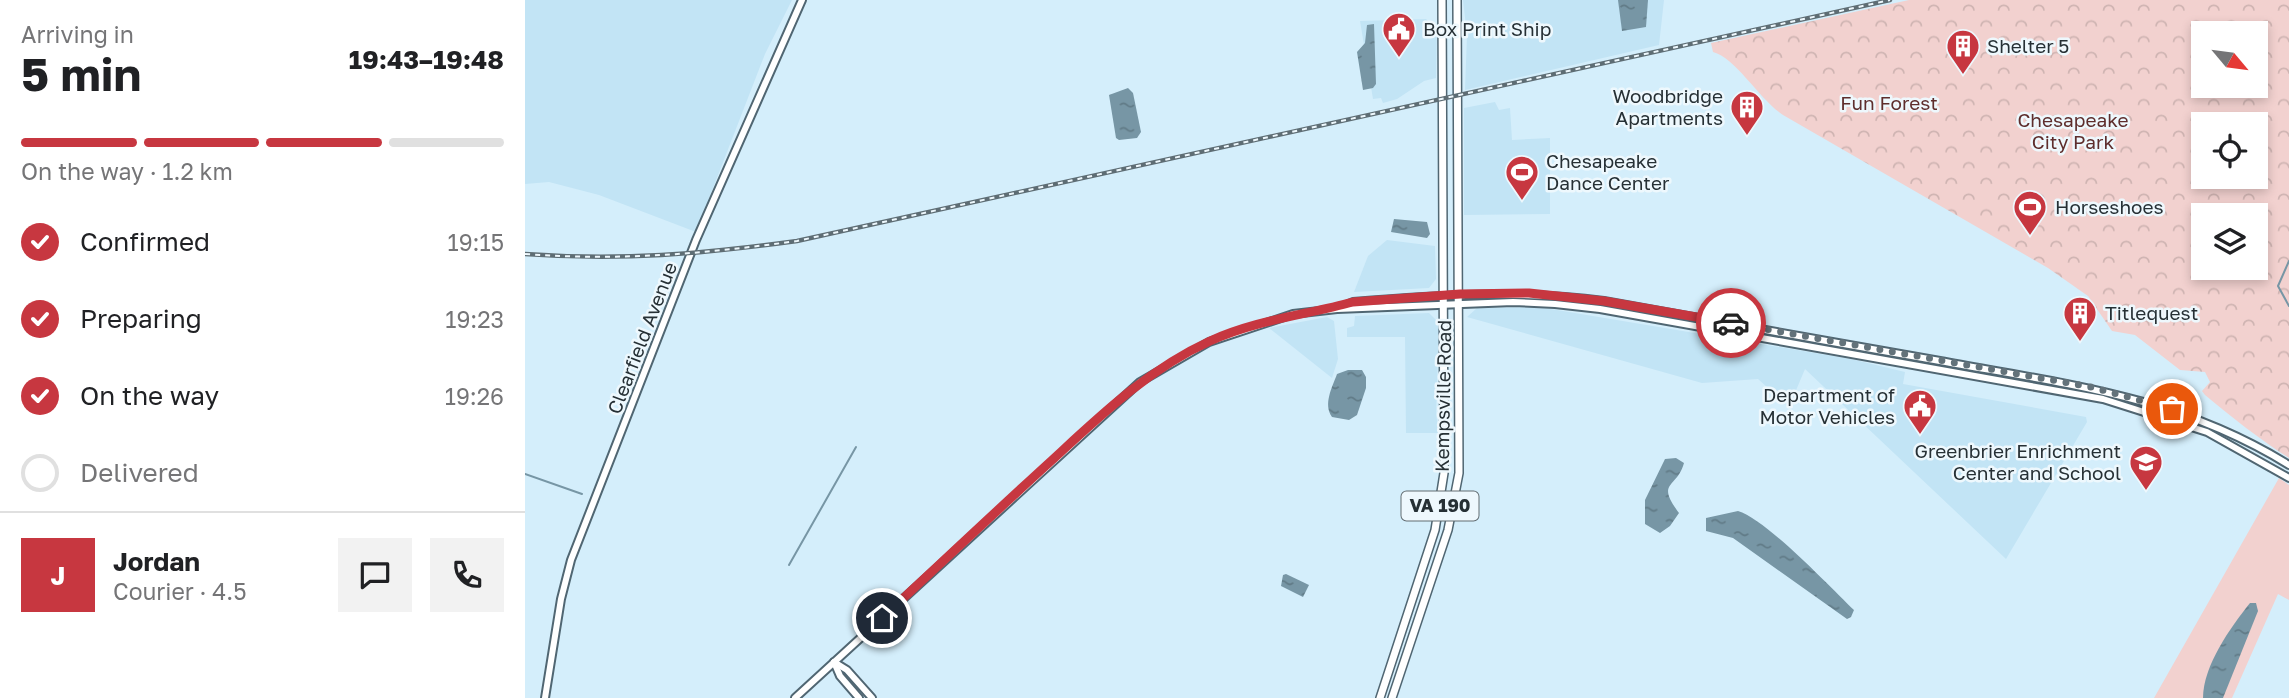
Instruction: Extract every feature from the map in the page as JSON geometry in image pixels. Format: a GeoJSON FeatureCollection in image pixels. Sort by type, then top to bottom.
{"type":"FeatureCollection","features":[{"type":"Feature","properties":{"kind":"main road","name":"Clearfield Avenue"},"geometry":{"type":"LineString","coordinates":[[545,698],[561,599],[571,560],[690,256],[802,0]]}},
{"type":"Feature","properties":{"kind":"main road","name":"Kempsville Road"},"geometry":{"type":"LineString","coordinates":[[1380,698],[1432,539],[1442,495],[1445,295],[1442,0]]}},
{"type":"Feature","properties":{"kind":"main road","name":"Kempsville Road"},"geometry":{"type":"LineString","coordinates":[[1392,698],[1445,538],[1456,492],[1460,452],[1457,0]]}},
{"type":"Feature","properties":{"kind":"main road"},"geometry":{"type":"LineString","coordinates":[[1338,309],[1353,302],[1460,294],[1529,293],[1604,301],[2091,387],[2191,415],[2245,440],[2289,465]]}},
{"type":"Feature","properties":{"kind":"main road"},"geometry":{"type":"LineString","coordinates":[[795,698],[1140,382],[1185,354],[1235,331],[1293,314],[1338,309],[1525,302],[1600,309],[2103,399],[2207,432],[2289,478]]}},
{"type":"Feature","properties":{"kind":"main road"},"geometry":{"type":"LineString","coordinates":[[834,662],[839,676],[859,698]]}},
{"type":"Feature","properties":{"kind":"main road"},"geometry":{"type":"LineString","coordinates":[[834,662],[847,670],[872,698]]}},
{"type":"Feature","properties":{"kind":"shaded area"},"geometry":{"type":"Polygon","coordinates":[[[525,0],[792,0],[765,54],[696,232],[599,195],[549,182],[525,184],[525,0]]]}},
{"type":"Feature","properties":{"kind":"shaded area"},"geometry":{"type":"Polygon","coordinates":[[[1463,0],[1664,0],[1659,45],[1465,90],[1467,35],[1463,0]]]}},
{"type":"Feature","properties":{"kind":"shaded area"},"geometry":{"type":"Polygon","coordinates":[[[1426,19],[1433,26],[1437,26],[1436,78],[1424,81],[1397,99],[1383,103],[1381,98],[1373,99],[1360,21],[1426,19]]]}},
{"type":"Feature","properties":{"kind":"shaded area"},"geometry":{"type":"Polygon","coordinates":[[[1495,102],[1499,110],[1510,108],[1512,140],[1550,138],[1550,214],[1464,215],[1464,108],[1495,102]]]}},
{"type":"Feature","properties":{"kind":"shaded area"},"geometry":{"type":"Polygon","coordinates":[[[1387,240],[1435,246],[1436,279],[1429,288],[1354,292],[1368,256],[1387,240]]]}},
{"type":"Feature","properties":{"kind":"shaded area"},"geometry":{"type":"Polygon","coordinates":[[[1539,307],[1851,359],[1905,372],[1903,384],[2086,417],[2087,422],[2006,559],[1805,369],[1789,407],[1758,379],[1702,383],[1467,317],[1477,308],[1539,307]]]}},
{"type":"Feature","properties":{"kind":"shaded area"},"geometry":{"type":"Polygon","coordinates":[[[1429,313],[1439,323],[1436,414],[1439,433],[1406,433],[1405,337],[1347,337],[1347,328],[1354,326],[1355,316],[1429,313]]]}},
{"type":"Feature","properties":{"kind":"shaded area"},"geometry":{"type":"Polygon","coordinates":[[[1327,317],[1334,321],[1338,359],[1332,378],[1269,328],[1327,317]]]}},
{"type":"Feature","properties":{"kind":"green space","name":"Chesapeake City Park"},"geometry":{"type":"Polygon","coordinates":[[[1909,0],[2289,0],[2289,458],[2205,395],[2202,391],[2210,382],[2205,372],[2180,370],[2135,335],[2112,331],[2088,296],[2048,268],[1783,115],[1739,70],[1713,52],[1711,43],[1909,0]]]}},
{"type":"Feature","properties":{"kind":"green space"},"geometry":{"type":"Polygon","coordinates":[[[2279,478],[2289,485],[2289,600],[2278,594],[2232,698],[2154,698],[2279,478]]]}},
{"type":"Feature","properties":{"kind":"water"},"geometry":{"type":"Polygon","coordinates":[[[1618,0],[1648,0],[1646,27],[1622,31],[1618,0]]]}},
{"type":"Feature","properties":{"kind":"water"},"geometry":{"type":"Polygon","coordinates":[[[1374,24],[1376,84],[1373,88],[1363,90],[1357,52],[1365,43],[1367,25],[1374,24]]]}},
{"type":"Feature","properties":{"kind":"water"},"geometry":{"type":"Polygon","coordinates":[[[1128,88],[1133,93],[1141,132],[1137,138],[1119,140],[1116,138],[1109,95],[1128,88]]]}},
{"type":"Feature","properties":{"kind":"water"},"geometry":{"type":"Polygon","coordinates":[[[1394,219],[1427,222],[1430,234],[1427,238],[1391,232],[1394,219]]]}},
{"type":"Feature","properties":{"kind":"water"},"geometry":{"type":"Polygon","coordinates":[[[1348,370],[1362,370],[1366,377],[1366,388],[1357,415],[1349,420],[1332,417],[1328,407],[1337,374],[1348,370]]]}},
{"type":"Feature","properties":{"kind":"water"},"geometry":{"type":"Polygon","coordinates":[[[1676,458],[1684,463],[1668,490],[1679,513],[1670,526],[1660,533],[1645,524],[1645,500],[1665,459],[1676,458]]]}},
{"type":"Feature","properties":{"kind":"water"},"geometry":{"type":"Polygon","coordinates":[[[1738,511],[1765,527],[1797,555],[1854,610],[1851,617],[1847,619],[1733,538],[1706,531],[1706,518],[1738,511]]]}},
{"type":"Feature","properties":{"kind":"water"},"geometry":{"type":"Polygon","coordinates":[[[1283,575],[1309,585],[1303,597],[1281,586],[1283,575]]]}},
{"type":"Feature","properties":{"kind":"water"},"geometry":{"type":"Polygon","coordinates":[[[2250,603],[2256,603],[2258,611],[2223,698],[2203,698],[2213,660],[2226,636],[2250,603]]]}},
{"type":"Feature","properties":{"kind":"waterway"},"geometry":{"type":"LineString","coordinates":[[2289,261],[2278,286],[2289,306]]}},
{"type":"Feature","properties":{"kind":"waterway"},"geometry":{"type":"LineString","coordinates":[[789,565],[856,447]]}},
{"type":"Feature","properties":{"kind":"waterway"},"geometry":{"type":"LineString","coordinates":[[525,474],[582,494]]}},
{"type":"Feature","properties":{"kind":"railway"},"geometry":{"type":"LineString","coordinates":[[525,254],[595,257],[661,255],[797,241],[1890,0]]}},
{"type":"Feature","properties":{"kind":"way so far"},"geometry":{"type":"LineString","coordinates":[[1731,323],[2091,387],[2172,409]]}},
{"type":"Feature","properties":{"kind":"place","name":"Box Print Ship"},"geometry":{"type":"Point","coordinates":[1399,59]}},
{"type":"Feature","properties":{"kind":"place","name":"Shelter 5"},"geometry":{"type":"Point","coordinates":[1963,76]}},
{"type":"Feature","properties":{"kind":"place","name":"Woodbridge Apartments"},"geometry":{"type":"Point","coordinates":[1747,137]}},
{"type":"Feature","properties":{"kind":"place","name":"Chesapeake Dance Center"},"geometry":{"type":"Point","coordinates":[1522,202]}},
{"type":"Feature","properties":{"kind":"place","name":"Horseshoes"},"geometry":{"type":"Point","coordinates":[2030,237]}},
{"type":"Feature","properties":{"kind":"place","name":"Titlequest"},"geometry":{"type":"Point","coordinates":[2080,343]}},
{"type":"Feature","properties":{"kind":"place","name":"Department of Motor Vehicles"},"geometry":{"type":"Point","coordinates":[1920,436]}},
{"type":"Feature","properties":{"kind":"place","name":"Greenbrier Enrichment Center and School"},"geometry":{"type":"Point","coordinates":[2146,492]}},
{"type":"Feature","properties":{"kind":"route"},"geometry":{"type":"LineString","coordinates":[[882,618],[1128,391],[1177,358],[1235,331],[1274,318],[1338,309],[1353,302],[1505,293],[1604,301],[1731,323]]}},
{"type":"Feature","properties":{"kind":"park label","name":"Fun Forest"},"geometry":{"type":"Point","coordinates":[1889,103]}}]}
